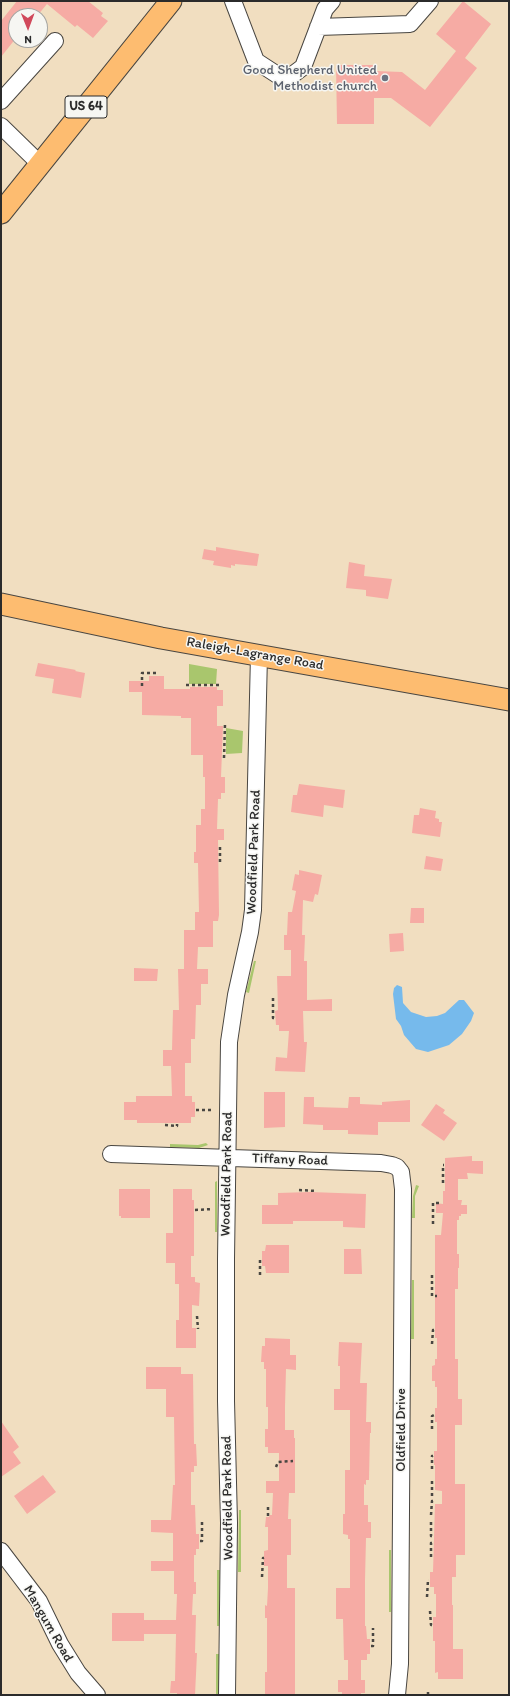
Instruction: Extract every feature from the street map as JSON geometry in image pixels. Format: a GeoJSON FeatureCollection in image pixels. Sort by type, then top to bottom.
{"type":"FeatureCollection","features":[{"type":"Feature","properties":{"kind":"main road","name":"US 64"},"geometry":{"type":"LineString","coordinates":[[1,213],[171,1]]}},
{"type":"Feature","properties":{"kind":"main road","name":"Raleigh-Lagrange Road"},"geometry":{"type":"LineString","coordinates":[[1,604],[161,638],[509,700]]}},
{"type":"Feature","properties":{"kind":"street"},"geometry":{"type":"LineString","coordinates":[[233,1],[256,61],[279,76],[291,76],[303,67],[325,9],[332,1]]}},
{"type":"Feature","properties":{"kind":"street"},"geometry":{"type":"LineString","coordinates":[[318,27],[410,24],[430,1]]}},
{"type":"Feature","properties":{"kind":"street"},"geometry":{"type":"LineString","coordinates":[[1,101],[55,41]]}},
{"type":"Feature","properties":{"kind":"street"},"geometry":{"type":"LineString","coordinates":[[1,126],[40,164]]}},
{"type":"Feature","properties":{"kind":"street","name":"Woodfield Park Road"},"geometry":{"type":"LineString","coordinates":[[227,1695],[229,1577],[226,1372],[229,1032],[250,932],[255,890],[257,688],[259,655]]}},
{"type":"Feature","properties":{"kind":"street","name":"Tiffany Road"},"geometry":{"type":"LineString","coordinates":[[111,1154],[381,1163],[397,1167]]}},
{"type":"Feature","properties":{"kind":"street","name":"Oldfield Drive"},"geometry":{"type":"LineString","coordinates":[[397,1167],[401,1172],[403,1189],[400,1664],[397,1695]]}},
{"type":"Feature","properties":{"kind":"street","name":"Mangum Road"},"geometry":{"type":"LineString","coordinates":[[1,1551],[39,1601],[60,1644],[78,1673],[97,1695]]}},
{"type":"Feature","properties":{"kind":"path"},"geometry":{"type":"LineString","coordinates":[[142,686],[142,673],[158,673]]}},
{"type":"Feature","properties":{"kind":"path"},"geometry":{"type":"LineString","coordinates":[[186,684],[220,685]]}},
{"type":"Feature","properties":{"kind":"path"},"geometry":{"type":"LineString","coordinates":[[224,758],[225,724]]}},
{"type":"Feature","properties":{"kind":"path"},"geometry":{"type":"LineString","coordinates":[[220,847],[220,863]]}},
{"type":"Feature","properties":{"kind":"path"},"geometry":{"type":"LineString","coordinates":[[273,998],[273,1018],[275,1018]]}},
{"type":"Feature","properties":{"kind":"path"},"geometry":{"type":"LineString","coordinates":[[196,1110],[214,1110]]}},
{"type":"Feature","properties":{"kind":"path"},"geometry":{"type":"LineString","coordinates":[[165,1125],[178,1126],[177,1124]]}},
{"type":"Feature","properties":{"kind":"path"},"geometry":{"type":"LineString","coordinates":[[443,1183],[444,1165]]}},
{"type":"Feature","properties":{"kind":"path"},"geometry":{"type":"LineString","coordinates":[[299,1190],[317,1191]]}},
{"type":"Feature","properties":{"kind":"path"},"geometry":{"type":"LineString","coordinates":[[433,1224],[433,1203],[441,1203]]}},
{"type":"Feature","properties":{"kind":"path"},"geometry":{"type":"LineString","coordinates":[[195,1210],[213,1209]]}},
{"type":"Feature","properties":{"kind":"path"},"geometry":{"type":"LineString","coordinates":[[260,1275],[261,1259]]}},
{"type":"Feature","properties":{"kind":"path"},"geometry":{"type":"LineString","coordinates":[[432,1275],[432,1296],[437,1296]]}},
{"type":"Feature","properties":{"kind":"path"},"geometry":{"type":"LineString","coordinates":[[197,1316],[198,1329]]}},
{"type":"Feature","properties":{"kind":"path"},"geometry":{"type":"LineString","coordinates":[[432,1344],[434,1330]]}},
{"type":"Feature","properties":{"kind":"path"},"geometry":{"type":"LineString","coordinates":[[432,1429],[432,1416],[434,1415]]}},
{"type":"Feature","properties":{"kind":"path"},"geometry":{"type":"LineString","coordinates":[[432,1469],[433,1456]]}},
{"type":"Feature","properties":{"kind":"path"},"geometry":{"type":"LineString","coordinates":[[276,1467],[278,1462],[293,1462]]}},
{"type":"Feature","properties":{"kind":"path"},"geometry":{"type":"LineString","coordinates":[[432,1481],[432,1496],[434,1496]]}},
{"type":"Feature","properties":{"kind":"path"},"geometry":{"type":"LineString","coordinates":[[431,1515],[432,1501],[434,1501]]}},
{"type":"Feature","properties":{"kind":"path"},"geometry":{"type":"LineString","coordinates":[[268,1505],[268,1516]]}},
{"type":"Feature","properties":{"kind":"path"},"geometry":{"type":"LineString","coordinates":[[200,1541],[202,1541],[202,1521]]}},
{"type":"Feature","properties":{"kind":"path"},"geometry":{"type":"LineString","coordinates":[[431,1522],[431,1536],[433,1536]]}},
{"type":"Feature","properties":{"kind":"path"},"geometry":{"type":"LineString","coordinates":[[431,1557],[431,1543],[433,1544]]}},
{"type":"Feature","properties":{"kind":"path"},"geometry":{"type":"LineString","coordinates":[[262,1577],[262,1558],[264,1558]]}},
{"type":"Feature","properties":{"kind":"path"},"geometry":{"type":"LineString","coordinates":[[427,1597],[429,1580]]}},
{"type":"Feature","properties":{"kind":"path"},"geometry":{"type":"LineString","coordinates":[[430,1611],[430,1625],[432,1625]]}},
{"type":"Feature","properties":{"kind":"path"},"geometry":{"type":"LineString","coordinates":[[371,1646],[373,1628]]}},
{"type":"Feature","properties":{"kind":"green space"},"geometry":{"type":"Polygon","coordinates":[[[189,664],[217,669],[216,684],[189,684],[189,664]]]}},
{"type":"Feature","properties":{"kind":"green space"},"geometry":{"type":"Polygon","coordinates":[[[226,728],[243,731],[242,753],[226,754],[226,728]]]}},
{"type":"Feature","properties":{"kind":"green space"},"geometry":{"type":"Polygon","coordinates":[[[254,961],[256,961],[249,993],[246,992],[254,961]]]}},
{"type":"Feature","properties":{"kind":"green space"},"geometry":{"type":"Polygon","coordinates":[[[206,1143],[208,1145],[199,1148],[170,1147],[170,1144],[198,1145],[206,1143]]]}},
{"type":"Feature","properties":{"kind":"green space"},"geometry":{"type":"Polygon","coordinates":[[[217,1181],[217,1232],[215,1232],[215,1182],[217,1181]]]}},
{"type":"Feature","properties":{"kind":"green space"},"geometry":{"type":"Polygon","coordinates":[[[416,1185],[419,1186],[415,1196],[415,1218],[412,1218],[413,1196],[416,1185]]]}},
{"type":"Feature","properties":{"kind":"green space"},"geometry":{"type":"Polygon","coordinates":[[[412,1280],[414,1280],[414,1339],[411,1339],[412,1280]]]}},
{"type":"Feature","properties":{"kind":"green space"},"geometry":{"type":"Polygon","coordinates":[[[239,1510],[241,1510],[241,1572],[238,1572],[239,1510]]]}},
{"type":"Feature","properties":{"kind":"green space"},"geometry":{"type":"Polygon","coordinates":[[[389,1550],[391,1550],[391,1612],[389,1612],[389,1550]]]}},
{"type":"Feature","properties":{"kind":"green space"},"geometry":{"type":"Polygon","coordinates":[[[217,1570],[220,1570],[219,1626],[217,1626],[217,1570]]]}},
{"type":"Feature","properties":{"kind":"green space"},"geometry":{"type":"Polygon","coordinates":[[[216,1654],[219,1654],[219,1695],[216,1695],[216,1654]]]}},
{"type":"Feature","properties":{"kind":"water"},"geometry":{"type":"Polygon","coordinates":[[[397,985],[402,987],[403,1003],[411,1012],[426,1017],[437,1016],[445,1013],[459,1000],[464,1000],[474,1013],[471,1021],[462,1034],[449,1045],[428,1052],[416,1049],[404,1035],[401,1026],[396,1019],[393,994],[394,988],[397,985]]]}},
{"type":"Feature","properties":{"kind":"building"},"geometry":{"type":"Polygon","coordinates":[[[17,1],[88,1],[103,13],[101,16],[108,21],[93,38],[77,25],[75,27],[47,4],[44,8],[11,8],[17,1]]]}},
{"type":"Feature","properties":{"kind":"building"},"geometry":{"type":"Polygon","coordinates":[[[463,1],[491,24],[465,58],[477,68],[430,127],[391,98],[374,98],[374,124],[337,124],[336,65],[375,65],[375,71],[402,72],[425,90],[456,51],[436,34],[463,1]]]}},
{"type":"Feature","properties":{"kind":"building"},"geometry":{"type":"Polygon","coordinates":[[[8,12],[8,48],[1,57],[1,21],[8,12]]]}},
{"type":"Feature","properties":{"kind":"building"},"geometry":{"type":"Polygon","coordinates":[[[216,547],[259,554],[257,566],[235,564],[235,566],[231,565],[231,568],[213,565],[214,561],[202,559],[204,549],[216,551],[216,547]]]}},
{"type":"Feature","properties":{"kind":"building"},"geometry":{"type":"Polygon","coordinates":[[[349,562],[365,565],[364,576],[392,579],[388,599],[366,596],[366,590],[346,588],[349,562]]]}},
{"type":"Feature","properties":{"kind":"building"},"geometry":{"type":"Polygon","coordinates":[[[38,663],[85,673],[81,698],[52,693],[54,679],[35,676],[38,663]]]}},
{"type":"Feature","properties":{"kind":"building"},"geometry":{"type":"Polygon","coordinates":[[[149,676],[164,676],[164,689],[217,687],[217,690],[223,690],[223,706],[217,706],[217,726],[223,726],[221,777],[225,777],[225,793],[221,793],[221,799],[218,799],[217,829],[224,829],[224,840],[218,840],[219,915],[218,921],[213,921],[213,947],[198,947],[197,969],[208,969],[208,984],[201,984],[201,1005],[196,1005],[195,1039],[191,1039],[191,1063],[185,1063],[185,1096],[192,1096],[192,1102],[195,1102],[195,1117],[191,1117],[191,1123],[137,1123],[137,1120],[124,1120],[124,1102],[136,1102],[136,1096],[172,1096],[171,1066],[163,1066],[163,1050],[172,1050],[173,1010],[179,1010],[178,969],[184,969],[184,930],[195,930],[195,912],[199,912],[198,863],[194,863],[194,852],[196,852],[196,825],[201,825],[201,809],[205,809],[203,755],[191,755],[191,718],[181,718],[181,716],[142,715],[142,692],[129,692],[129,681],[149,681],[149,676]]]}},
{"type":"Feature","properties":{"kind":"building"},"geometry":{"type":"Polygon","coordinates":[[[299,784],[345,790],[343,808],[324,805],[323,817],[291,812],[293,795],[297,795],[299,784]]]}},
{"type":"Feature","properties":{"kind":"building"},"geometry":{"type":"Polygon","coordinates":[[[420,808],[436,811],[435,818],[439,819],[439,822],[442,822],[440,837],[412,833],[414,815],[419,815],[420,808]]]}},
{"type":"Feature","properties":{"kind":"building"},"geometry":{"type":"Polygon","coordinates":[[[426,856],[443,859],[441,871],[424,869],[426,856]]]}},
{"type":"Feature","properties":{"kind":"building"},"geometry":{"type":"Polygon","coordinates":[[[299,870],[322,875],[318,895],[315,894],[313,902],[303,900],[302,935],[305,935],[304,961],[307,961],[307,1000],[332,999],[332,1011],[303,1011],[304,1042],[307,1042],[305,1072],[275,1071],[276,1057],[287,1058],[289,1031],[279,1031],[279,1025],[276,1025],[275,1011],[278,1010],[277,976],[291,976],[291,950],[284,950],[284,935],[287,935],[288,912],[292,912],[296,891],[292,890],[295,874],[299,875],[299,870]]]}},
{"type":"Feature","properties":{"kind":"building"},"geometry":{"type":"Polygon","coordinates":[[[411,908],[424,908],[424,923],[410,923],[411,908]]]}},
{"type":"Feature","properties":{"kind":"building"},"geometry":{"type":"Polygon","coordinates":[[[403,933],[404,951],[390,952],[389,934],[403,933]]]}},
{"type":"Feature","properties":{"kind":"building"},"geometry":{"type":"Polygon","coordinates":[[[134,968],[158,969],[157,981],[134,981],[134,968]]]}},
{"type":"Feature","properties":{"kind":"building"},"geometry":{"type":"Polygon","coordinates":[[[264,1092],[285,1092],[285,1127],[264,1128],[264,1092]]]}},
{"type":"Feature","properties":{"kind":"building"},"geometry":{"type":"Polygon","coordinates":[[[304,1097],[314,1097],[314,1107],[348,1108],[349,1097],[360,1097],[360,1104],[382,1105],[382,1102],[410,1100],[410,1122],[378,1122],[378,1135],[348,1134],[348,1130],[323,1130],[323,1125],[303,1124],[304,1097]]]}},
{"type":"Feature","properties":{"kind":"building"},"geometry":{"type":"Polygon","coordinates":[[[436,1104],[445,1110],[443,1113],[457,1123],[444,1141],[421,1125],[436,1104]]]}},
{"type":"Feature","properties":{"kind":"building"},"geometry":{"type":"Polygon","coordinates":[[[472,1156],[472,1161],[483,1161],[483,1174],[467,1173],[468,1179],[458,1179],[458,1200],[462,1200],[461,1205],[467,1205],[467,1214],[461,1214],[461,1216],[459,1216],[459,1220],[457,1220],[457,1254],[459,1254],[459,1268],[458,1289],[455,1289],[455,1359],[458,1359],[458,1399],[462,1399],[462,1425],[455,1425],[455,1484],[465,1484],[465,1555],[456,1555],[456,1577],[452,1577],[452,1605],[453,1649],[463,1649],[463,1679],[438,1679],[438,1672],[435,1673],[435,1641],[433,1641],[433,1617],[436,1617],[436,1594],[434,1594],[434,1587],[430,1587],[430,1572],[433,1572],[435,1504],[442,1504],[442,1491],[435,1490],[434,1451],[437,1451],[437,1422],[435,1422],[435,1408],[437,1408],[437,1387],[435,1387],[435,1381],[432,1381],[432,1366],[435,1365],[435,1359],[437,1359],[437,1338],[435,1338],[435,1235],[441,1235],[443,1213],[436,1213],[436,1203],[443,1204],[443,1191],[445,1191],[445,1158],[472,1156]]]}},
{"type":"Feature","properties":{"kind":"building"},"geometry":{"type":"Polygon","coordinates":[[[119,1189],[150,1189],[150,1218],[121,1218],[121,1216],[119,1216],[119,1189]]]}},
{"type":"Feature","properties":{"kind":"building"},"geometry":{"type":"Polygon","coordinates":[[[173,1189],[192,1189],[192,1200],[194,1200],[194,1256],[191,1256],[191,1277],[195,1277],[195,1282],[200,1283],[199,1306],[192,1305],[192,1328],[196,1328],[196,1348],[176,1348],[176,1320],[179,1320],[179,1284],[175,1284],[175,1263],[166,1263],[166,1233],[173,1233],[173,1189]]]}},
{"type":"Feature","properties":{"kind":"building"},"geometry":{"type":"Polygon","coordinates":[[[310,1192],[366,1194],[365,1228],[343,1227],[343,1221],[293,1221],[293,1224],[262,1224],[262,1205],[278,1205],[278,1193],[310,1192]]]}},
{"type":"Feature","properties":{"kind":"building"},"geometry":{"type":"Polygon","coordinates":[[[266,1245],[289,1245],[289,1273],[266,1273],[265,1266],[262,1266],[262,1251],[265,1251],[266,1245]]]}},
{"type":"Feature","properties":{"kind":"building"},"geometry":{"type":"Polygon","coordinates":[[[344,1249],[361,1249],[362,1274],[344,1274],[344,1249]]]}},
{"type":"Feature","properties":{"kind":"building"},"geometry":{"type":"Polygon","coordinates":[[[265,1338],[290,1339],[290,1355],[296,1355],[296,1370],[286,1369],[285,1407],[285,1430],[294,1430],[295,1438],[295,1493],[289,1493],[288,1519],[291,1519],[291,1555],[287,1555],[287,1588],[295,1588],[295,1694],[291,1695],[265,1695],[265,1672],[267,1672],[267,1618],[265,1618],[265,1605],[267,1606],[268,1566],[264,1566],[264,1551],[268,1550],[268,1527],[265,1527],[266,1517],[272,1515],[273,1493],[266,1493],[266,1481],[279,1481],[279,1453],[268,1453],[268,1447],[265,1447],[265,1429],[268,1429],[268,1407],[266,1407],[266,1369],[264,1369],[264,1362],[261,1362],[262,1346],[265,1346],[265,1338]]]}},
{"type":"Feature","properties":{"kind":"building"},"geometry":{"type":"Polygon","coordinates":[[[339,1342],[362,1343],[360,1383],[367,1383],[366,1422],[371,1422],[369,1480],[366,1480],[366,1485],[364,1484],[364,1505],[368,1505],[368,1522],[371,1522],[371,1538],[366,1538],[365,1580],[365,1626],[367,1639],[370,1639],[370,1654],[367,1654],[367,1660],[361,1660],[361,1680],[365,1680],[365,1693],[361,1693],[361,1695],[342,1695],[342,1692],[338,1692],[338,1680],[348,1680],[348,1660],[344,1660],[343,1619],[336,1619],[336,1588],[350,1588],[350,1539],[348,1539],[348,1535],[343,1534],[343,1514],[345,1514],[345,1470],[350,1470],[350,1410],[334,1410],[334,1389],[340,1389],[340,1366],[338,1366],[339,1342]]]}},
{"type":"Feature","properties":{"kind":"building"},"geometry":{"type":"Polygon","coordinates":[[[146,1367],[181,1367],[181,1374],[193,1374],[194,1444],[196,1444],[197,1466],[194,1466],[194,1472],[191,1472],[191,1505],[195,1505],[196,1534],[199,1534],[199,1549],[196,1549],[196,1555],[194,1555],[194,1582],[196,1582],[196,1594],[193,1594],[192,1615],[196,1615],[195,1653],[197,1653],[195,1695],[177,1695],[177,1693],[170,1693],[171,1681],[175,1681],[176,1634],[144,1634],[144,1641],[112,1641],[112,1613],[144,1613],[144,1620],[176,1620],[177,1594],[174,1594],[174,1571],[151,1571],[151,1561],[173,1561],[173,1533],[151,1532],[151,1520],[171,1520],[173,1485],[175,1485],[174,1417],[166,1417],[166,1389],[146,1389],[146,1367]]]}},
{"type":"Feature","properties":{"kind":"building"},"geometry":{"type":"Polygon","coordinates":[[[1,1421],[19,1447],[13,1452],[21,1463],[1,1477],[1,1421]]]}},
{"type":"Feature","properties":{"kind":"building"},"geometry":{"type":"Polygon","coordinates":[[[43,1475],[56,1492],[27,1514],[14,1496],[43,1475]]]}},
{"type":"Feature","properties":{"kind":"place","name":"Good Shepherd United Methodist church"},"geometry":{"type":"Point","coordinates":[385,78]}}]}
